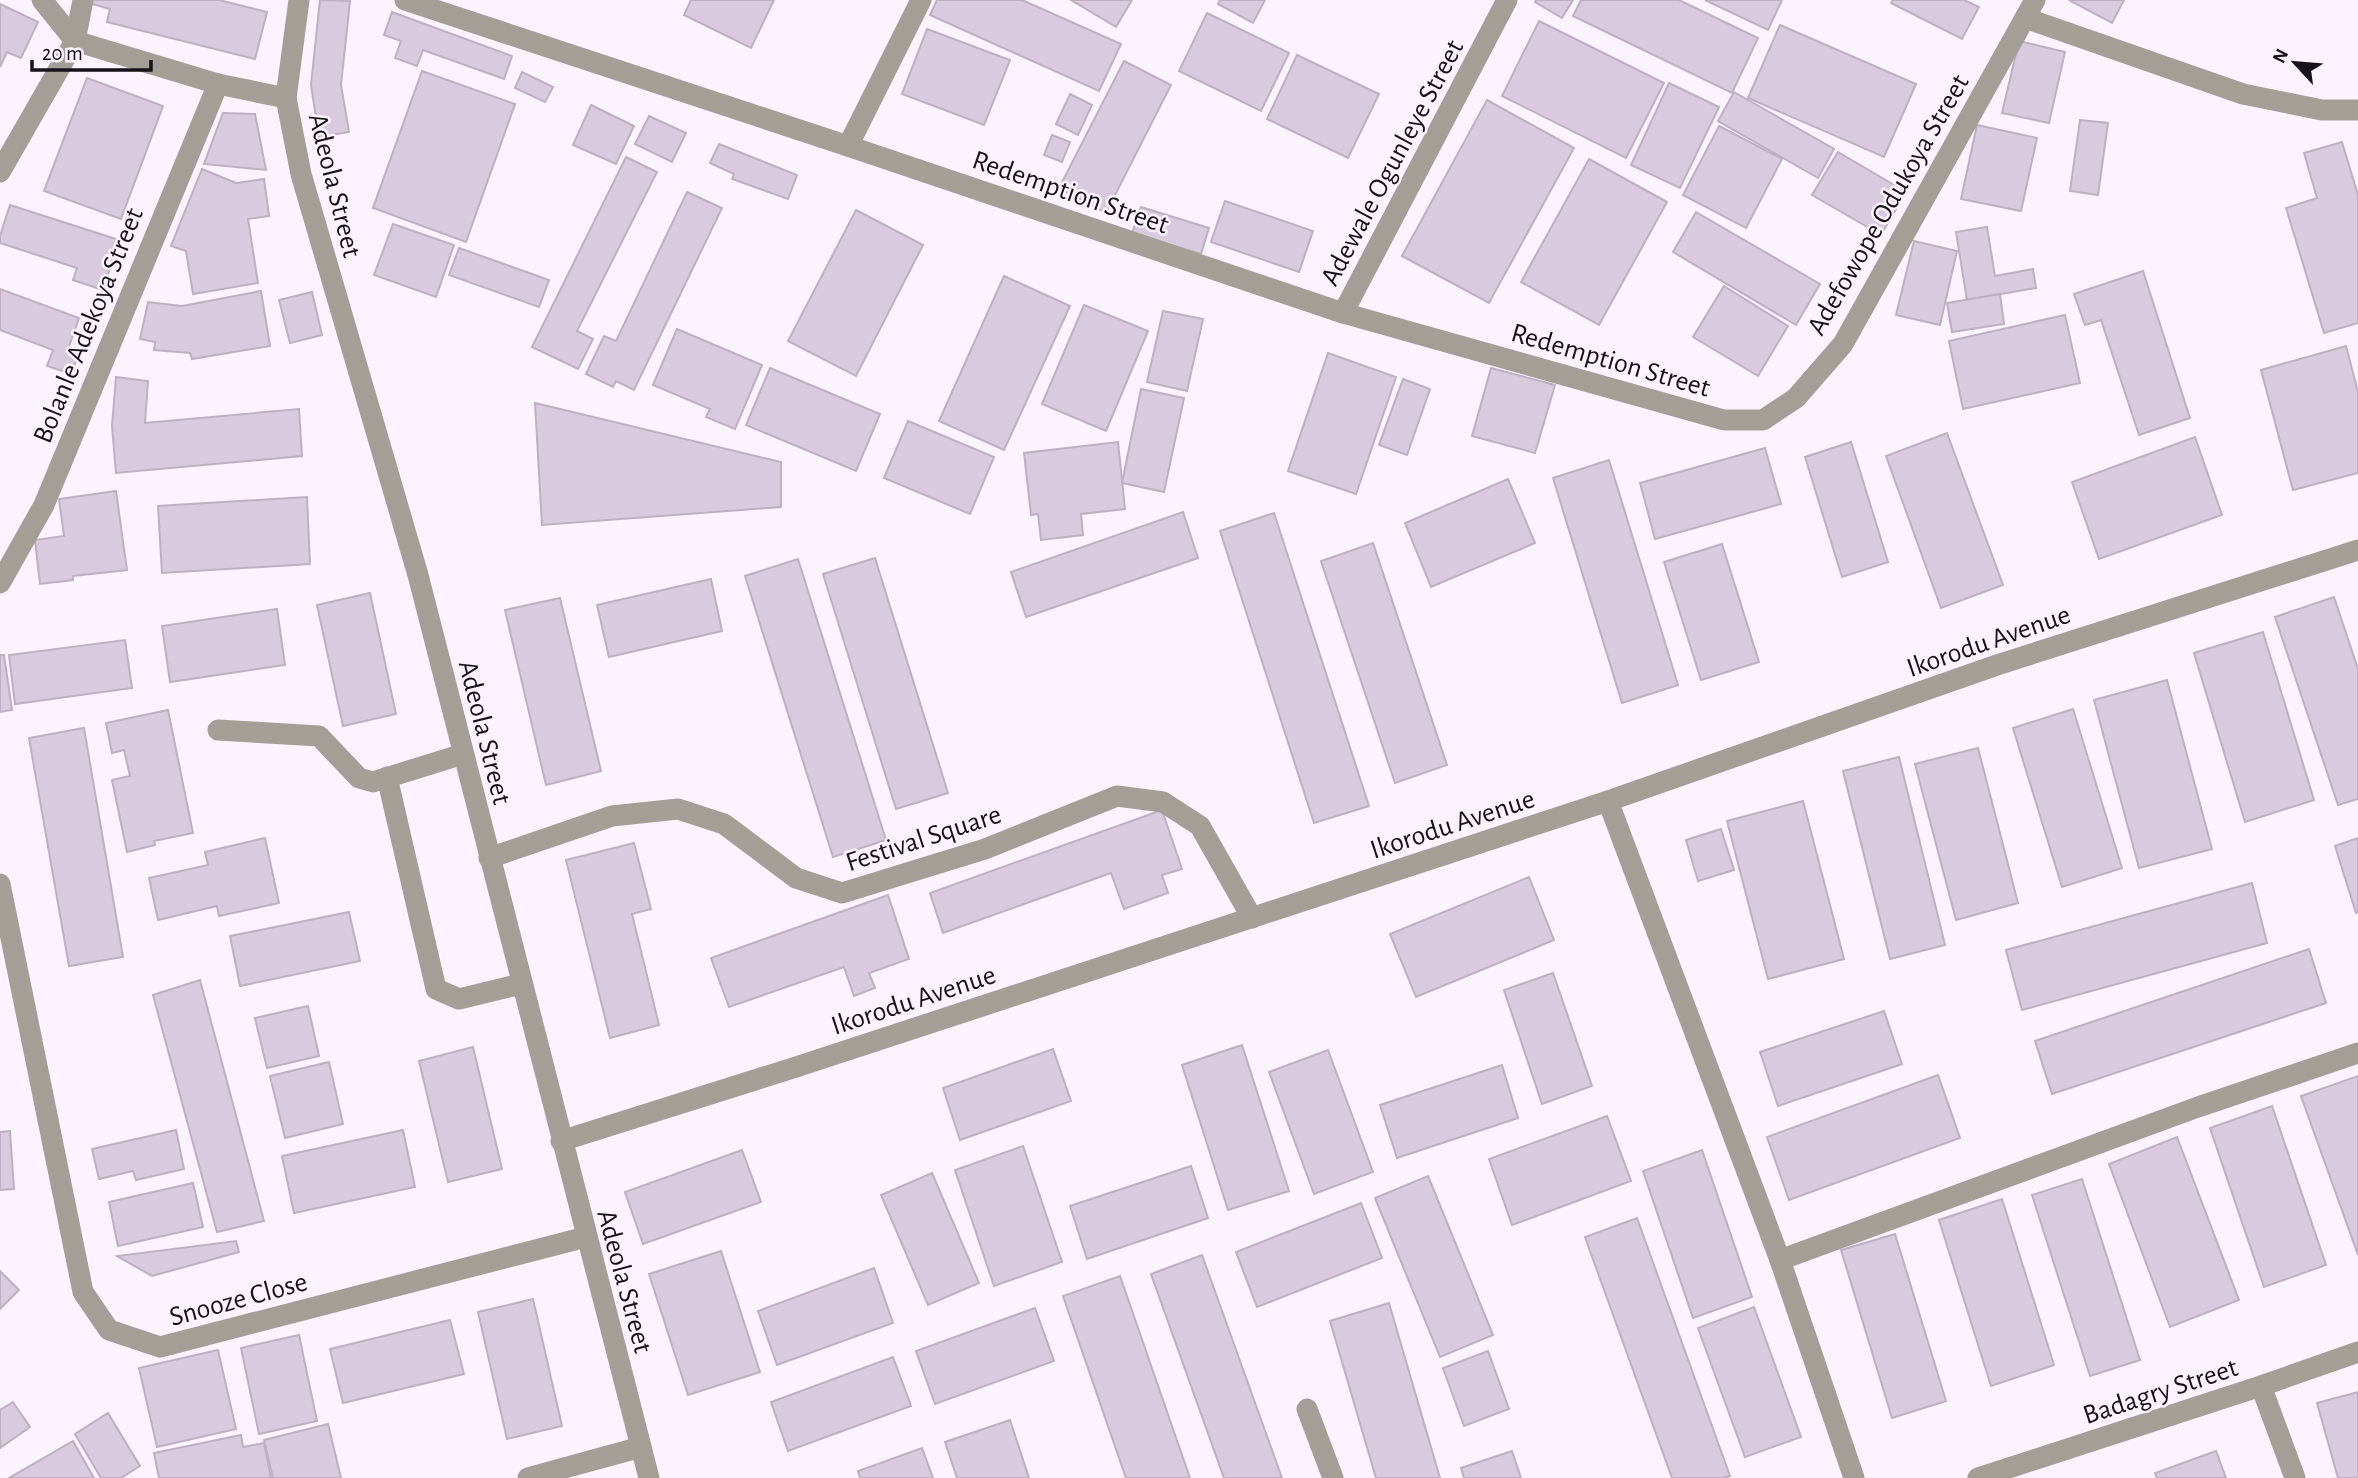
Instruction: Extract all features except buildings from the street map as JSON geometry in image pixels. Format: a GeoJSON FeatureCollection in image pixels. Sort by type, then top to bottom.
{"type":"FeatureCollection","features":[{"type":"Feature","properties":{"kind":"street"},"geometry":{"type":"LineString","coordinates":[[42,0],[75,41],[218,84],[285,98]]}},
{"type":"Feature","properties":{"kind":"street"},"geometry":{"type":"LineString","coordinates":[[0,172],[75,41],[83,0]]}},
{"type":"Feature","properties":{"kind":"street","name":"Adeola Street"},"geometry":{"type":"LineString","coordinates":[[299,0],[285,98],[301,174],[418,575],[649,1478]]}},
{"type":"Feature","properties":{"kind":"street","name":"Redemption Street"},"geometry":{"type":"LineString","coordinates":[[405,0],[1343,313],[1724,420]]}},
{"type":"Feature","properties":{"kind":"street"},"geometry":{"type":"LineString","coordinates":[[848,146],[922,0]]}},
{"type":"Feature","properties":{"kind":"street","name":"Adewale Ogunleye Street"},"geometry":{"type":"LineString","coordinates":[[1343,313],[1507,0]]}},
{"type":"Feature","properties":{"kind":"street"},"geometry":{"type":"LineString","coordinates":[[2030,9],[2243,94],[2322,110],[2358,110]]}},
{"type":"Feature","properties":{"kind":"street","name":"Adefowope Odukoya Street"},"geometry":{"type":"LineString","coordinates":[[1724,420],[1763,420],[1796,398],[1843,344],[2030,9]]}},
{"type":"Feature","properties":{"kind":"street","name":"Bolanle Adekoya Street"},"geometry":{"type":"LineString","coordinates":[[0,583],[44,505],[218,84]]}},
{"type":"Feature","properties":{"kind":"street","name":"Ikorodu Avenue"},"geometry":{"type":"LineString","coordinates":[[561,1141],[793,1069],[1608,801],[1997,665],[2358,550]]}},
{"type":"Feature","properties":{"kind":"street"},"geometry":{"type":"LineString","coordinates":[[218,730],[319,736],[359,778],[373,782],[463,754]]}},
{"type":"Feature","properties":{"kind":"street"},"geometry":{"type":"LineString","coordinates":[[387,777],[436,989],[459,999],[521,984]]}},
{"type":"Feature","properties":{"kind":"street","name":"Festival Square"},"geometry":{"type":"LineString","coordinates":[[489,858],[612,816],[678,809],[724,824],[796,878],[842,893],[985,849],[1117,796],[1163,802],[1200,826],[1252,918]]}},
{"type":"Feature","properties":{"kind":"street"},"geometry":{"type":"LineString","coordinates":[[1608,801],[1780,1260],[1854,1478]]}},
{"type":"Feature","properties":{"kind":"street","name":"Snooze Close"},"geometry":{"type":"LineString","coordinates":[[0,884],[83,1292],[109,1330],[160,1347],[586,1237]]}},
{"type":"Feature","properties":{"kind":"street"},"geometry":{"type":"LineString","coordinates":[[1780,1260],[2198,1107],[2358,1054]]}},
{"type":"Feature","properties":{"kind":"street","name":"Badagry Street"},"geometry":{"type":"LineString","coordinates":[[1978,1478],[2358,1352]]}},
{"type":"Feature","properties":{"kind":"street"},"geometry":{"type":"LineString","coordinates":[[2261,1386],[2295,1478]]}},
{"type":"Feature","properties":{"kind":"street"},"geometry":{"type":"LineString","coordinates":[[1307,1409],[1333,1478]]}},
{"type":"Feature","properties":{"kind":"street"},"geometry":{"type":"LineString","coordinates":[[528,1478],[641,1447]]}}]}
